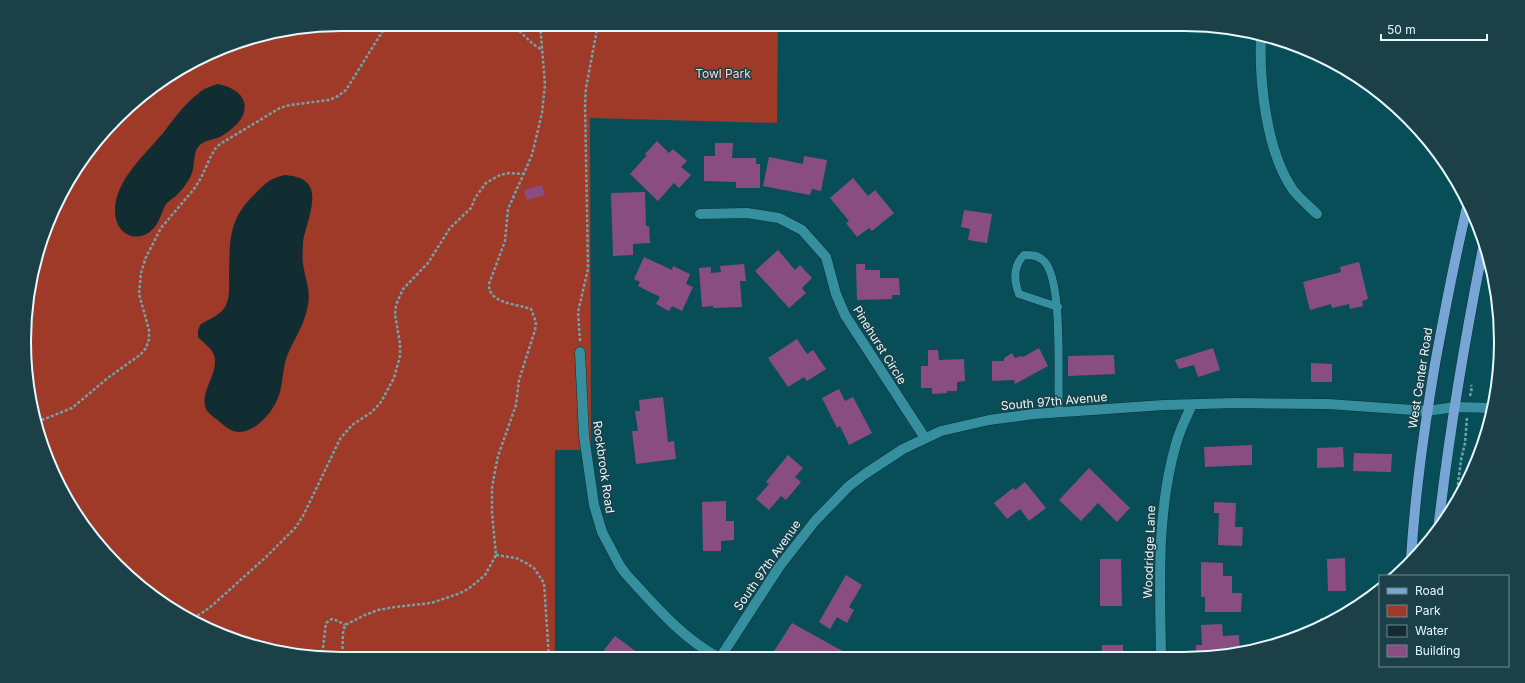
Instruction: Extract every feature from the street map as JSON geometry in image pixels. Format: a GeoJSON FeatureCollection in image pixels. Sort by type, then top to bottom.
{"type":"FeatureCollection","features":[{"type":"Feature","properties":{"kind":"main road","name":"West Center Road"},"geometry":{"type":"LineString","coordinates":[[1411,552],[1414,515],[1427,411],[1455,256],[1466,213]]}},
{"type":"Feature","properties":{"kind":"main road"},"geometry":{"type":"LineString","coordinates":[[1440,517],[1455,407],[1482,256]]}},
{"type":"Feature","properties":{"kind":"street"},"geometry":{"type":"LineString","coordinates":[[1261,41],[1260,66],[1263,93],[1272,140],[1278,160],[1294,192],[1317,214]]}},
{"type":"Feature","properties":{"kind":"street","name":"Pinehurst Circle"},"geometry":{"type":"LineString","coordinates":[[700,214],[747,213],[779,218],[802,230],[826,257],[836,294],[844,315],[925,438]]}},
{"type":"Feature","properties":{"kind":"street","name":"Rockbrook Road"},"geometry":{"type":"LineString","coordinates":[[580,352],[584,436],[594,505],[602,532],[620,566],[668,620],[688,638],[710,652]]}},
{"type":"Feature","properties":{"kind":"street","name":"South 97th Avenue"},"geometry":{"type":"LineString","coordinates":[[723,652],[779,567],[815,520],[849,486],[865,474],[903,449],[941,430],[989,420],[1059,412],[1164,404],[1328,404],[1427,411],[1455,407],[1487,408]]}},
{"type":"Feature","properties":{"kind":"street","name":"Woodridge Lane"},"geometry":{"type":"LineString","coordinates":[[1160,652],[1160,547],[1163,511],[1176,444],[1192,404]]}},
{"type":"Feature","properties":{"kind":"lane"},"geometry":{"type":"LineString","coordinates":[[1058,307],[1019,294],[1015,284],[1016,270],[1018,261],[1024,255],[1036,255],[1045,262],[1053,281],[1058,307],[1059,412]]}},
{"type":"Feature","properties":{"kind":"path"},"geometry":{"type":"LineString","coordinates":[[42,420],[72,408],[109,377],[140,355],[146,348],[149,339],[149,330],[138,294],[141,273],[146,257],[161,228],[201,178],[215,149],[220,144],[280,108],[302,103],[329,100],[338,96],[346,90],[384,31]]}},
{"type":"Feature","properties":{"kind":"path"},"geometry":{"type":"LineString","coordinates":[[519,31],[533,44],[543,50]]}},
{"type":"Feature","properties":{"kind":"path"},"geometry":{"type":"LineString","coordinates":[[342,652],[345,625],[378,610],[431,603],[468,589],[485,575],[496,555],[492,513],[492,488],[498,456],[516,405],[519,380],[536,322],[535,316],[531,309],[500,301],[493,297],[489,290],[489,284],[505,241],[508,209],[532,155],[542,113],[546,84],[541,31]]}},
{"type":"Feature","properties":{"kind":"path"},"geometry":{"type":"LineString","coordinates":[[580,352],[578,312],[588,269],[585,103],[586,88],[597,31]]}},
{"type":"Feature","properties":{"kind":"path"},"geometry":{"type":"LineString","coordinates":[[197,616],[215,603],[266,557],[296,527],[304,514],[340,439],[352,425],[372,412],[382,402],[394,378],[400,356],[400,344],[395,314],[396,306],[403,289],[428,263],[450,228],[471,208],[475,198],[486,183],[500,175],[509,173],[524,174]]}},
{"type":"Feature","properties":{"kind":"path"},"geometry":{"type":"LineString","coordinates":[[1458,487],[1461,460],[1466,443],[1466,431]]}},
{"type":"Feature","properties":{"kind":"path"},"geometry":{"type":"LineString","coordinates":[[496,555],[516,558],[526,563],[534,568],[544,583],[549,652]]}},
{"type":"Feature","properties":{"kind":"path"},"geometry":{"type":"LineString","coordinates":[[322,651],[326,623],[332,619],[345,625]]}},
{"type":"Feature","properties":{"kind":"green space","name":"Towl Park"},"geometry":{"type":"Polygon","coordinates":[[[342,31],[778,31],[777,123],[590,118],[591,450],[555,450],[555,652],[321,651],[281,646],[242,636],[204,620],[169,600],[152,588],[108,546],[95,531],[73,497],[63,479],[47,441],[37,402],[34,382],[31,342],[32,321],[37,281],[47,242],[63,204],[83,169],[95,152],[122,122],[152,95],[169,83],[204,63],[242,47],[281,37],[342,31]]]}},
{"type":"Feature","properties":{"kind":"water"},"geometry":{"type":"Polygon","coordinates":[[[218,84],[234,90],[242,98],[245,108],[244,113],[238,123],[220,137],[205,142],[198,147],[195,153],[193,170],[189,179],[178,194],[167,203],[154,228],[147,234],[140,236],[126,234],[121,229],[117,221],[115,212],[116,201],[125,179],[140,159],[189,102],[203,90],[218,84]]]}},
{"type":"Feature","properties":{"kind":"water"},"geometry":{"type":"Polygon","coordinates":[[[285,175],[297,177],[307,182],[311,189],[312,195],[311,208],[303,242],[303,261],[309,300],[307,312],[287,356],[279,396],[274,406],[265,418],[258,424],[245,431],[238,432],[228,428],[207,411],[205,404],[206,390],[215,362],[214,355],[211,350],[198,337],[198,331],[200,325],[221,312],[227,302],[229,292],[230,244],[234,224],[238,215],[245,205],[264,185],[275,178],[285,175]]]}},
{"type":"Feature","properties":{"kind":"building"},"geometry":{"type":"Polygon","coordinates":[[[657,141],[669,153],[673,149],[687,161],[681,167],[691,175],[679,188],[674,183],[658,201],[630,174],[657,141]]]}},
{"type":"Feature","properties":{"kind":"building"},"geometry":{"type":"Polygon","coordinates":[[[715,143],[733,143],[732,158],[756,158],[756,164],[760,164],[760,188],[736,188],[736,182],[704,181],[704,156],[715,156],[715,143]]]}},
{"type":"Feature","properties":{"kind":"building"},"geometry":{"type":"Polygon","coordinates":[[[804,156],[827,160],[821,191],[812,189],[810,195],[763,186],[769,157],[803,164],[804,156]]]}},
{"type":"Feature","properties":{"kind":"building"},"geometry":{"type":"Polygon","coordinates":[[[853,178],[868,196],[875,190],[894,213],[872,231],[869,228],[857,237],[846,223],[849,221],[830,198],[853,178]]]}},
{"type":"Feature","properties":{"kind":"building"},"geometry":{"type":"Polygon","coordinates":[[[542,185],[545,195],[527,200],[524,190],[542,185]]]}},
{"type":"Feature","properties":{"kind":"building"},"geometry":{"type":"Polygon","coordinates":[[[645,192],[646,226],[649,226],[650,243],[633,244],[633,255],[613,256],[611,193],[645,192]]]}},
{"type":"Feature","properties":{"kind":"building"},"geometry":{"type":"Polygon","coordinates":[[[964,210],[992,214],[987,243],[968,240],[970,229],[961,227],[964,210]]]}},
{"type":"Feature","properties":{"kind":"building"},"geometry":{"type":"Polygon","coordinates":[[[778,250],[795,270],[800,265],[812,278],[802,288],[806,293],[789,308],[755,271],[778,250]]]}},
{"type":"Feature","properties":{"kind":"building"},"geometry":{"type":"Polygon","coordinates":[[[644,257],[672,270],[673,266],[690,274],[686,284],[693,287],[682,311],[672,306],[669,311],[656,304],[660,297],[638,286],[640,282],[634,279],[644,257]]]}},
{"type":"Feature","properties":{"kind":"building"},"geometry":{"type":"Polygon","coordinates":[[[1359,262],[1368,299],[1362,301],[1363,306],[1350,309],[1349,304],[1332,308],[1331,304],[1310,310],[1303,282],[1341,272],[1340,267],[1359,262]]]}},
{"type":"Feature","properties":{"kind":"building"},"geometry":{"type":"Polygon","coordinates":[[[744,264],[746,281],[740,281],[742,307],[702,307],[699,268],[711,267],[711,273],[721,272],[720,266],[744,264]]]}},
{"type":"Feature","properties":{"kind":"building"},"geometry":{"type":"Polygon","coordinates":[[[856,264],[865,264],[865,270],[880,270],[880,278],[899,278],[900,295],[892,295],[892,299],[857,300],[856,264]]]}},
{"type":"Feature","properties":{"kind":"building"},"geometry":{"type":"Polygon","coordinates":[[[797,339],[807,354],[813,350],[826,369],[807,381],[804,377],[788,387],[768,358],[797,339]]]}},
{"type":"Feature","properties":{"kind":"building"},"geometry":{"type":"Polygon","coordinates":[[[1039,348],[1048,366],[1015,384],[1014,380],[992,381],[992,361],[1004,361],[1004,358],[1012,353],[1015,358],[1021,356],[1023,357],[1039,348]]]}},
{"type":"Feature","properties":{"kind":"building"},"geometry":{"type":"Polygon","coordinates":[[[1213,348],[1220,370],[1198,377],[1194,365],[1179,369],[1175,360],[1213,348]]]}},
{"type":"Feature","properties":{"kind":"building"},"geometry":{"type":"Polygon","coordinates":[[[928,350],[938,350],[939,360],[964,359],[965,381],[957,382],[957,391],[932,394],[932,388],[921,388],[921,366],[928,366],[928,350]]]}},
{"type":"Feature","properties":{"kind":"building"},"geometry":{"type":"Polygon","coordinates":[[[1114,355],[1115,374],[1068,376],[1068,356],[1114,355]]]}},
{"type":"Feature","properties":{"kind":"building"},"geometry":{"type":"Polygon","coordinates":[[[1311,363],[1332,364],[1332,382],[1311,382],[1311,363]]]}},
{"type":"Feature","properties":{"kind":"building"},"geometry":{"type":"Polygon","coordinates":[[[839,389],[845,401],[853,397],[872,433],[849,445],[840,426],[837,428],[822,398],[839,389]]]}},
{"type":"Feature","properties":{"kind":"building"},"geometry":{"type":"Polygon","coordinates":[[[663,397],[668,442],[674,441],[676,459],[636,464],[632,431],[638,431],[635,411],[640,411],[639,400],[663,397]]]}},
{"type":"Feature","properties":{"kind":"building"},"geometry":{"type":"Polygon","coordinates":[[[1252,445],[1252,465],[1205,467],[1204,447],[1252,445]]]}},
{"type":"Feature","properties":{"kind":"building"},"geometry":{"type":"Polygon","coordinates":[[[1343,447],[1344,467],[1317,468],[1317,448],[1343,447]]]}},
{"type":"Feature","properties":{"kind":"building"},"geometry":{"type":"Polygon","coordinates":[[[1354,453],[1392,454],[1391,472],[1353,471],[1354,453]]]}},
{"type":"Feature","properties":{"kind":"building"},"geometry":{"type":"Polygon","coordinates":[[[788,455],[803,468],[795,477],[801,482],[786,500],[781,496],[769,510],[756,499],[769,484],[766,482],[788,455]]]}},
{"type":"Feature","properties":{"kind":"building"},"geometry":{"type":"Polygon","coordinates":[[[1089,468],[1130,508],[1117,522],[1098,503],[1081,521],[1059,500],[1089,468]]]}},
{"type":"Feature","properties":{"kind":"building"},"geometry":{"type":"Polygon","coordinates":[[[1025,482],[1046,508],[1029,521],[1020,509],[1007,519],[994,503],[1013,488],[1015,490],[1025,482]]]}},
{"type":"Feature","properties":{"kind":"building"},"geometry":{"type":"Polygon","coordinates":[[[726,501],[726,521],[734,521],[734,540],[721,541],[721,551],[703,551],[702,502],[726,501]]]}},
{"type":"Feature","properties":{"kind":"building"},"geometry":{"type":"Polygon","coordinates":[[[1214,502],[1236,503],[1235,527],[1243,527],[1242,546],[1218,545],[1219,513],[1214,513],[1214,502]]]}},
{"type":"Feature","properties":{"kind":"building"},"geometry":{"type":"Polygon","coordinates":[[[1345,558],[1346,591],[1328,591],[1327,559],[1345,558]]]}},
{"type":"Feature","properties":{"kind":"building"},"geometry":{"type":"Polygon","coordinates":[[[1100,559],[1121,559],[1122,606],[1100,606],[1100,559]]]}},
{"type":"Feature","properties":{"kind":"building"},"geometry":{"type":"Polygon","coordinates":[[[1201,562],[1223,563],[1223,576],[1232,576],[1232,593],[1242,593],[1241,612],[1205,612],[1205,597],[1201,597],[1201,562]]]}},
{"type":"Feature","properties":{"kind":"building"},"geometry":{"type":"Polygon","coordinates":[[[846,575],[862,585],[849,607],[854,610],[847,623],[837,617],[830,629],[819,622],[846,575]]]}},
{"type":"Feature","properties":{"kind":"building"},"geometry":{"type":"Polygon","coordinates":[[[792,623],[844,652],[776,652],[774,651],[792,623]]]}},
{"type":"Feature","properties":{"kind":"building"},"geometry":{"type":"Polygon","coordinates":[[[1222,624],[1223,636],[1239,635],[1240,647],[1196,651],[1196,645],[1202,645],[1201,625],[1222,624]]]}},
{"type":"Feature","properties":{"kind":"building"},"geometry":{"type":"Polygon","coordinates":[[[615,636],[637,652],[607,652],[604,650],[615,636]]]}},
{"type":"Feature","properties":{"kind":"building"},"geometry":{"type":"Polygon","coordinates":[[[1102,645],[1123,645],[1123,652],[1102,652],[1102,645]]]}}]}
